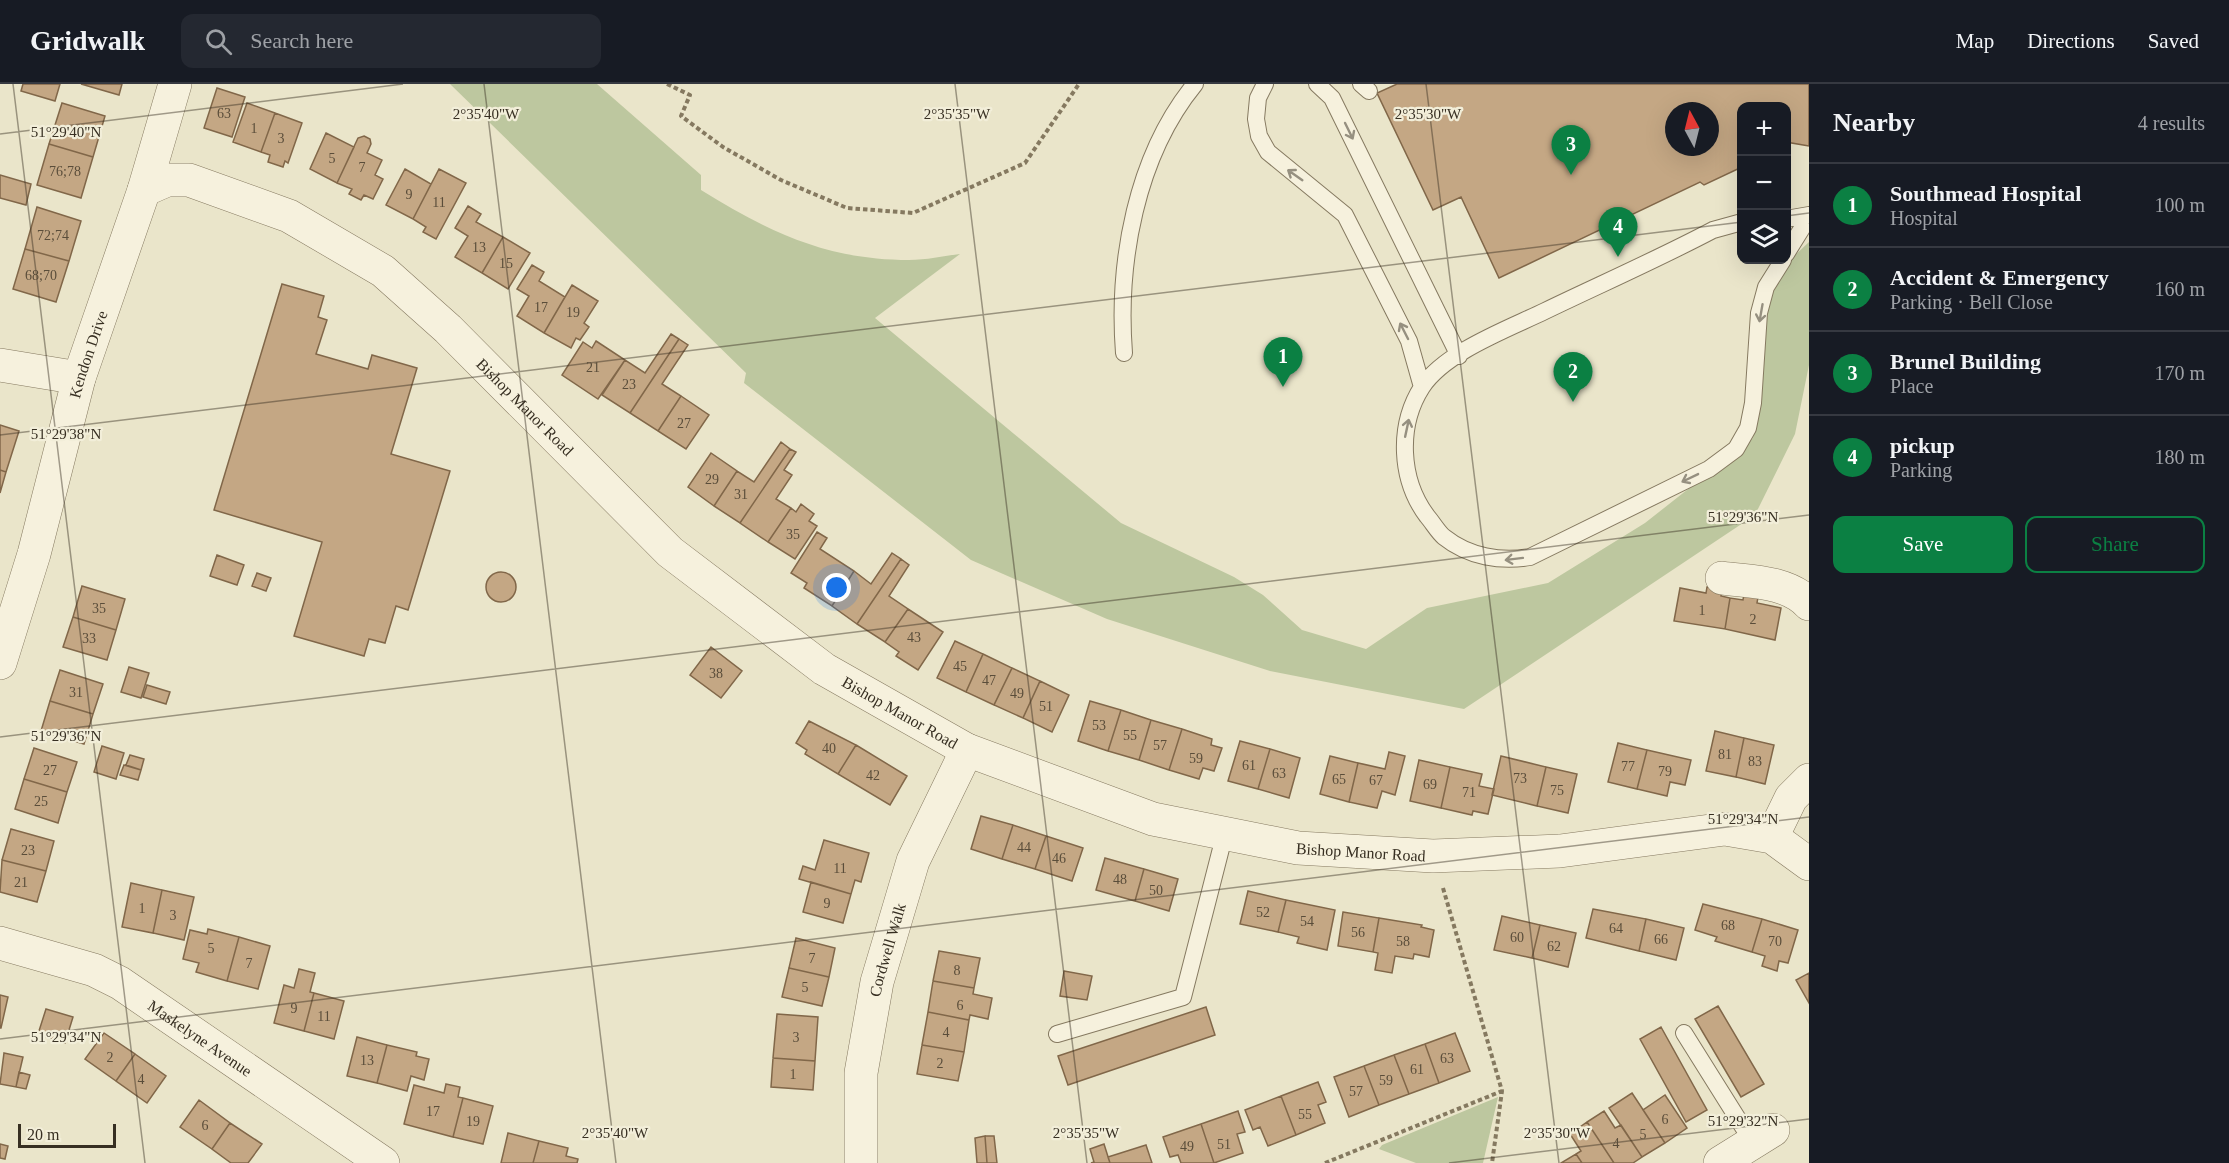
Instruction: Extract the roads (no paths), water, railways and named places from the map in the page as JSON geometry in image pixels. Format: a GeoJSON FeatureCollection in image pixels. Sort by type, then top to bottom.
{"type":"FeatureCollection","features":[{"type":"Feature","properties":{"kind":"street","name":"Kendon Drive"},"geometry":{"type":"LineString","coordinates":[[0,663],[34,554],[79,378],[144,190],[175,84]]}},
{"type":"Feature","properties":{"kind":"street","name":"Bishop Manor Road"},"geometry":{"type":"LineString","coordinates":[[144,190],[166,180],[189,180],[289,216],[383,272],[448,329],[670,552],[824,669],[967,750],[1153,819],[1298,848],[1433,856],[1560,851],[1725,829],[1772,837],[1809,864]]}},
{"type":"Feature","properties":{"kind":"street"},"geometry":{"type":"LineString","coordinates":[[0,365],[79,378]]}},
{"type":"Feature","properties":{"kind":"street"},"geometry":{"type":"LineString","coordinates":[[1722,578],[1782,586],[1800,595],[1809,604]]}},
{"type":"Feature","properties":{"kind":"street","name":"Cordwell Walk"},"geometry":{"type":"LineString","coordinates":[[861,1163],[861,1073],[877,982],[913,861],[967,750]]}},
{"type":"Feature","properties":{"kind":"street"},"geometry":{"type":"LineString","coordinates":[[1772,837],[1791,798],[1809,780]]}},
{"type":"Feature","properties":{"kind":"street","name":"Maskelyne Avenue"},"geometry":{"type":"LineString","coordinates":[[0,943],[94,970],[120,983],[383,1163]]}},
{"type":"Feature","properties":{"kind":"street"},"geometry":{"type":"LineString","coordinates":[[1720,1163],[1763,1136]]}},
{"type":"Feature","properties":{"kind":"lane"},"geometry":{"type":"LineString","coordinates":[[1124,353],[1123,286],[1131,230],[1158,145],[1184,98],[1195,84]]}},
{"type":"Feature","properties":{"kind":"lane"},"geometry":{"type":"LineString","coordinates":[[1265,84],[1258,98],[1256,119],[1259,136],[1268,153],[1345,215],[1409,341],[1422,387]]}},
{"type":"Feature","properties":{"kind":"lane"},"geometry":{"type":"LineString","coordinates":[[1317,84],[1332,98],[1459,356]]}},
{"type":"Feature","properties":{"kind":"lane"},"geometry":{"type":"LineString","coordinates":[[1791,218],[1809,216]]}},
{"type":"Feature","properties":{"kind":"lane"},"geometry":{"type":"LineString","coordinates":[[1791,246],[1809,216]]}},
{"type":"Feature","properties":{"kind":"lane"},"geometry":{"type":"LineString","coordinates":[[1737,223],[1713,230],[1496,335],[1459,356],[1422,387],[1410,414],[1404,442],[1407,474],[1422,508],[1444,537],[1484,557],[1506,561],[1530,557],[1708,469],[1736,449],[1748,428],[1753,403],[1759,313],[1766,287],[1780,264]]}},
{"type":"Feature","properties":{"kind":"lane"},"geometry":{"type":"LineString","coordinates":[[1057,1034],[1183,998],[1225,833]]}},
{"type":"Feature","properties":{"kind":"lane"},"geometry":{"type":"LineString","coordinates":[[1684,1033],[1763,1136]]}},
{"type":"Feature","properties":{"kind":"place","name":"Brunel Building"},"geometry":{"type":"Point","coordinates":[1571,175]}},
{"type":"Feature","properties":{"kind":"place","name":"pickup"},"geometry":{"type":"Point","coordinates":[1618,257]}},
{"type":"Feature","properties":{"kind":"place","name":"Southmead Hospital"},"geometry":{"type":"Point","coordinates":[1283,387]}},
{"type":"Feature","properties":{"kind":"place","name":"Accident & Emergency"},"geometry":{"type":"Point","coordinates":[1573,402]}}]}
